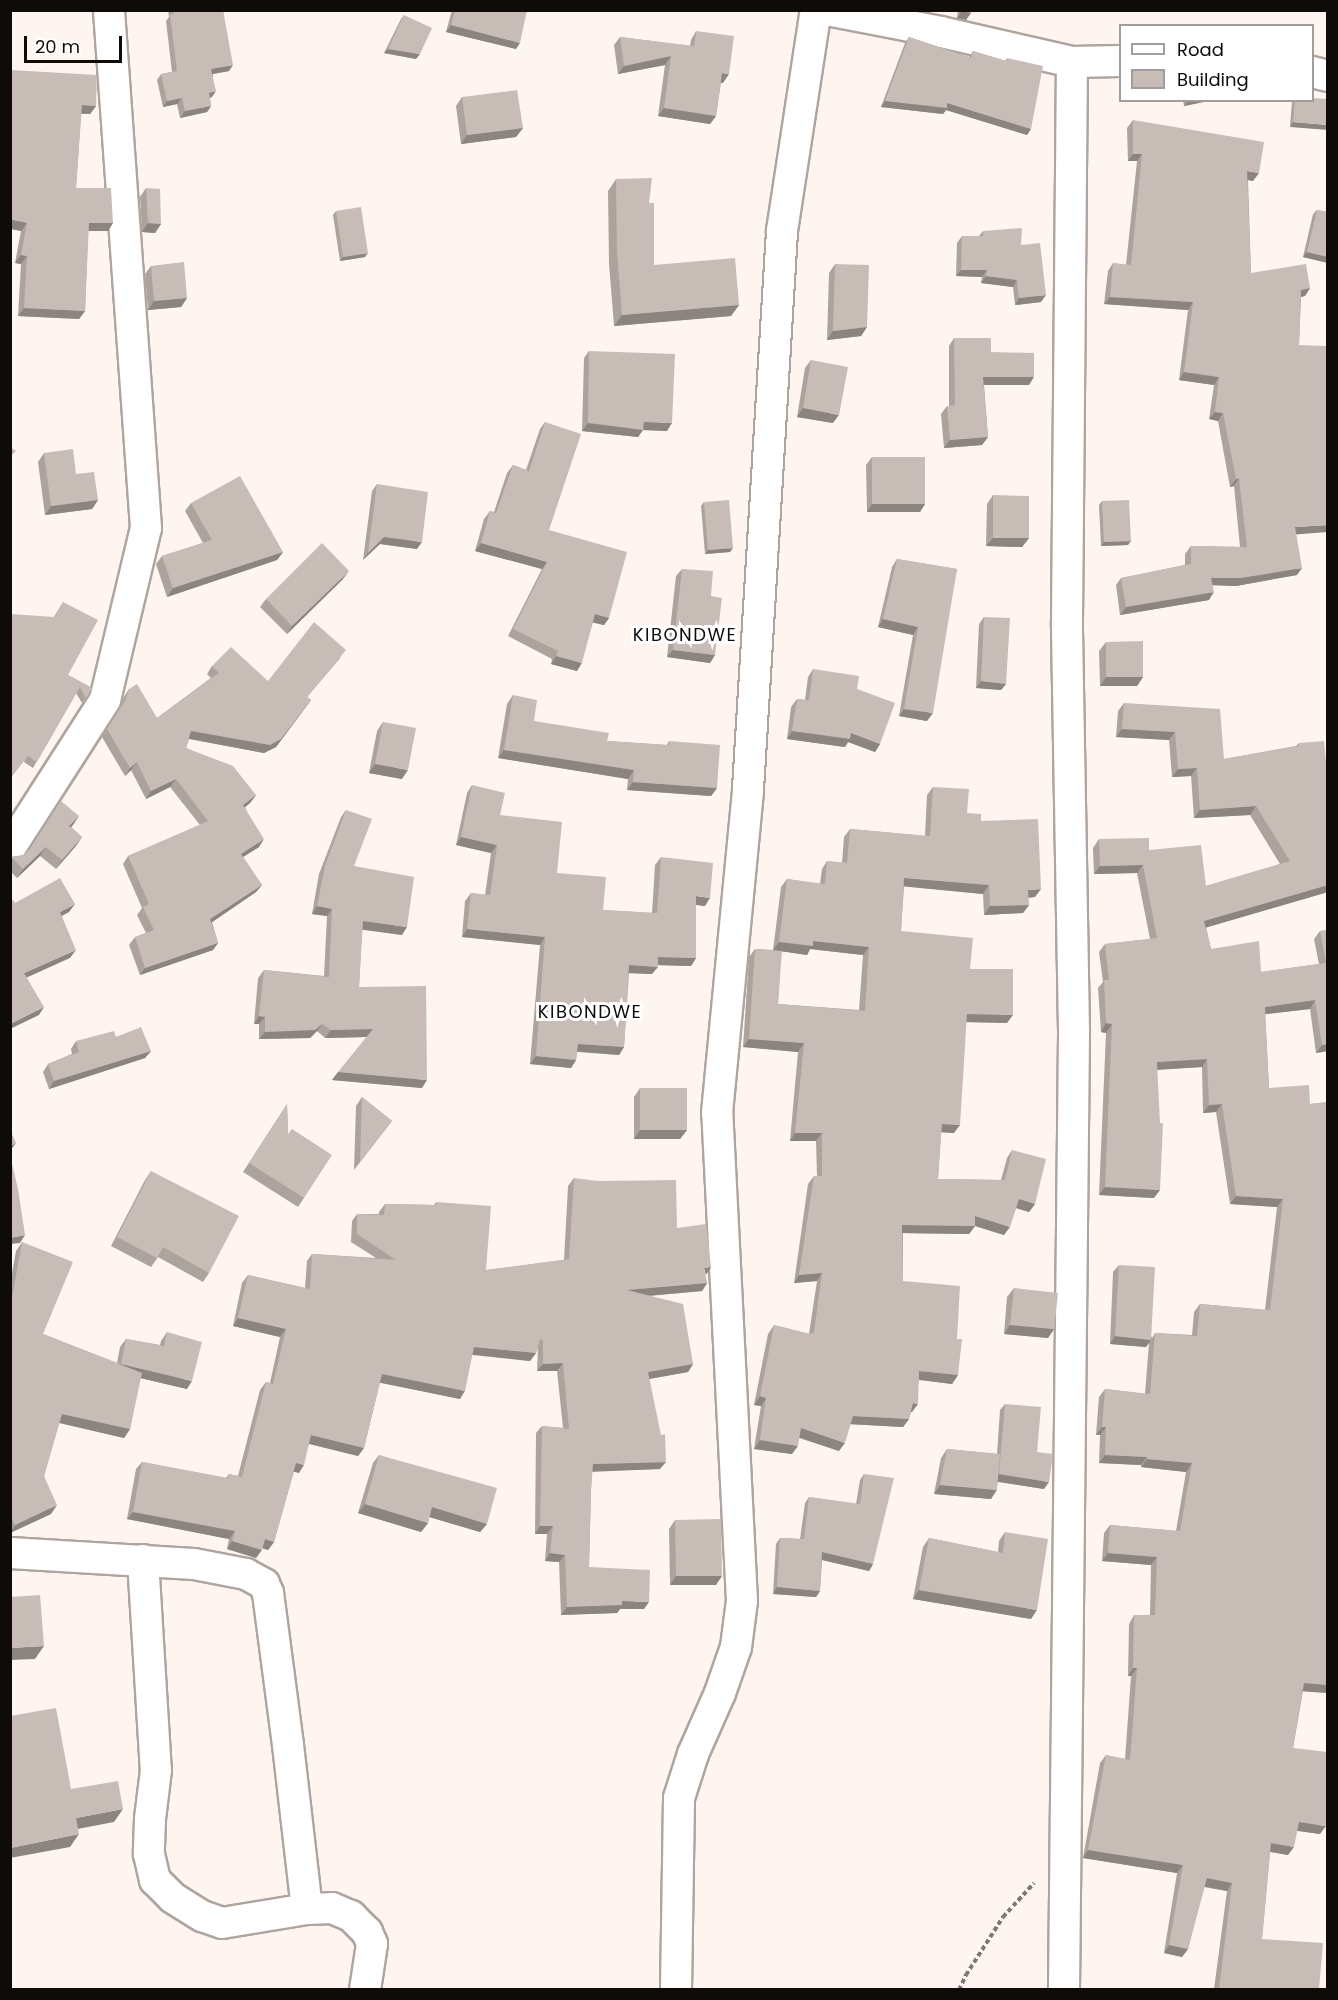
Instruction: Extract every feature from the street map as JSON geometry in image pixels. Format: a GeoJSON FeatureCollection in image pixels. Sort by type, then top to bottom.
{"type":"FeatureCollection","features":[{"type":"Feature","properties":{"kind":"street"},"geometry":{"type":"LineString","coordinates":[[10,848],[105,700],[146,528],[109,10]]}},
{"type":"Feature","properties":{"kind":"street"},"geometry":{"type":"LineString","coordinates":[[676,1989],[680,1798],[693,1754],[720,1694],[736,1647],[742,1601],[718,1103],[748,789],[782,231],[816,10]]}},
{"type":"Feature","properties":{"kind":"street"},"geometry":{"type":"LineString","coordinates":[[827,10],[941,32],[1072,62],[1119,61]]}},
{"type":"Feature","properties":{"kind":"street"},"geometry":{"type":"LineString","coordinates":[[1064,1989],[1074,1031],[1067,621],[1072,62]]}},
{"type":"Feature","properties":{"kind":"street"},"geometry":{"type":"LineString","coordinates":[[10,1553],[194,1564],[246,1574],[264,1584],[268,1593],[307,1909]]}},
{"type":"Feature","properties":{"kind":"street"},"geometry":{"type":"LineString","coordinates":[[143,1560],[156,1770],[150,1819],[149,1854],[155,1880],[173,1898],[202,1916],[222,1923],[307,1909],[332,1908],[351,1916],[368,1932],[372,1944],[365,1989]]}},
{"type":"Feature","properties":{"kind":"path"},"geometry":{"type":"LineString","coordinates":[[959,1989],[1003,1917],[1065,1850]]}},
{"type":"Feature","properties":{"kind":"building"},"geometry":{"type":"Polygon","coordinates":[[[173,10],[223,10],[233,65],[211,69],[216,91],[209,93],[211,106],[185,111],[182,98],[167,101],[161,74],[177,71],[170,15],[174,14],[173,10]]]}},
{"type":"Feature","properties":{"kind":"building"},"geometry":{"type":"Polygon","coordinates":[[[455,10],[527,10],[520,43],[451,25],[455,10]]]}},
{"type":"Feature","properties":{"kind":"building"},"geometry":{"type":"Polygon","coordinates":[[[404,15],[432,28],[420,54],[388,49],[404,15]]]}},
{"type":"Feature","properties":{"kind":"building"},"geometry":{"type":"Polygon","coordinates":[[[696,31],[734,36],[729,74],[722,73],[716,116],[664,108],[671,56],[624,66],[620,37],[694,46],[696,31]]]}},
{"type":"Feature","properties":{"kind":"building"},"geometry":{"type":"Polygon","coordinates":[[[909,37],[971,58],[973,51],[1007,61],[1007,58],[1043,66],[1031,129],[947,103],[947,108],[885,101],[909,37]]]}},
{"type":"Feature","properties":{"kind":"building"},"geometry":{"type":"Polygon","coordinates":[[[10,70],[97,75],[96,106],[82,105],[76,188],[111,188],[113,223],[89,223],[85,311],[24,308],[27,256],[21,255],[27,223],[10,219],[10,70]]]}},
{"type":"Feature","properties":{"kind":"building"},"geometry":{"type":"Polygon","coordinates":[[[517,90],[523,128],[467,135],[462,97],[517,90]]]}},
{"type":"Feature","properties":{"kind":"building"},"geometry":{"type":"Polygon","coordinates":[[[1314,98],[1328,99],[1328,125],[1293,122],[1295,102],[1314,102],[1314,98]]]}},
{"type":"Feature","properties":{"kind":"building"},"geometry":{"type":"Polygon","coordinates":[[[1133,120],[1264,142],[1259,173],[1247,171],[1251,273],[1306,264],[1310,288],[1301,290],[1299,345],[1328,346],[1328,525],[1295,527],[1302,568],[1241,578],[1211,578],[1214,592],[1126,607],[1121,578],[1191,564],[1191,546],[1247,547],[1239,478],[1236,479],[1223,413],[1215,412],[1219,377],[1184,372],[1193,302],[1110,297],[1113,263],[1131,265],[1142,154],[1133,154],[1133,120]]]}},
{"type":"Feature","properties":{"kind":"building"},"geometry":{"type":"Polygon","coordinates":[[[652,178],[649,203],[654,203],[654,265],[735,258],[739,305],[622,315],[617,252],[616,179],[652,178]]]}},
{"type":"Feature","properties":{"kind":"building"},"geometry":{"type":"Polygon","coordinates":[[[146,188],[160,189],[161,224],[148,223],[146,188]]]}},
{"type":"Feature","properties":{"kind":"building"},"geometry":{"type":"Polygon","coordinates":[[[361,207],[368,253],[343,257],[336,211],[361,207]]]}},
{"type":"Feature","properties":{"kind":"building"},"geometry":{"type":"Polygon","coordinates":[[[1317,210],[1328,212],[1328,257],[1307,252],[1317,210]]]}},
{"type":"Feature","properties":{"kind":"building"},"geometry":{"type":"Polygon","coordinates":[[[1022,228],[1021,245],[1040,243],[1046,295],[1019,298],[1017,280],[986,276],[987,270],[961,270],[962,236],[983,236],[983,231],[1022,228]]]}},
{"type":"Feature","properties":{"kind":"building"},"geometry":{"type":"Polygon","coordinates":[[[184,262],[187,298],[154,301],[151,266],[184,262]]]}},
{"type":"Feature","properties":{"kind":"building"},"geometry":{"type":"Polygon","coordinates":[[[835,264],[869,265],[867,327],[833,331],[835,264]]]}},
{"type":"Feature","properties":{"kind":"building"},"geometry":{"type":"Polygon","coordinates":[[[954,338],[991,338],[991,352],[1034,353],[1034,377],[983,377],[988,437],[950,440],[947,406],[955,405],[954,338]]]}},
{"type":"Feature","properties":{"kind":"building"},"geometry":{"type":"Polygon","coordinates":[[[589,351],[675,354],[672,423],[644,422],[643,430],[588,423],[589,351]]]}},
{"type":"Feature","properties":{"kind":"building"},"geometry":{"type":"Polygon","coordinates":[[[811,360],[848,367],[839,415],[803,408],[811,360]]]}},
{"type":"Feature","properties":{"kind":"building"},"geometry":{"type":"Polygon","coordinates":[[[545,422],[581,434],[549,530],[627,552],[609,618],[595,614],[582,663],[556,656],[558,651],[513,629],[547,562],[481,543],[490,511],[496,513],[513,465],[529,471],[545,422]]]}},
{"type":"Feature","properties":{"kind":"building"},"geometry":{"type":"Polygon","coordinates":[[[10,447],[16,451],[10,457],[10,447]]]}},
{"type":"Feature","properties":{"kind":"building"},"geometry":{"type":"Polygon","coordinates":[[[73,449],[76,474],[94,472],[98,500],[51,506],[44,453],[73,449]]]}},
{"type":"Feature","properties":{"kind":"building"},"geometry":{"type":"Polygon","coordinates":[[[872,457],[925,457],[925,504],[872,504],[872,457]]]}},
{"type":"Feature","properties":{"kind":"building"},"geometry":{"type":"Polygon","coordinates":[[[240,476],[283,552],[173,588],[162,556],[212,540],[191,503],[240,476]]]}},
{"type":"Feature","properties":{"kind":"building"},"geometry":{"type":"Polygon","coordinates":[[[377,484],[428,492],[422,542],[384,537],[368,553],[377,484]]]}},
{"type":"Feature","properties":{"kind":"building"},"geometry":{"type":"Polygon","coordinates":[[[993,495],[1029,496],[1029,538],[993,538],[993,495]]]}},
{"type":"Feature","properties":{"kind":"building"},"geometry":{"type":"Polygon","coordinates":[[[729,500],[733,548],[708,550],[704,502],[729,500]]]}},
{"type":"Feature","properties":{"kind":"building"},"geometry":{"type":"Polygon","coordinates":[[[1129,500],[1131,541],[1104,542],[1102,501],[1129,500]]]}},
{"type":"Feature","properties":{"kind":"building"},"geometry":{"type":"Polygon","coordinates":[[[322,543],[349,571],[292,626],[266,599],[322,543]]]}},
{"type":"Feature","properties":{"kind":"building"},"geometry":{"type":"Polygon","coordinates":[[[897,559],[957,569],[933,713],[904,709],[918,627],[883,619],[897,559]]]}},
{"type":"Feature","properties":{"kind":"building"},"geometry":{"type":"Polygon","coordinates":[[[682,569],[713,571],[711,596],[722,598],[715,655],[673,650],[682,569]]]}},
{"type":"Feature","properties":{"kind":"building"},"geometry":{"type":"Polygon","coordinates":[[[63,602],[98,620],[68,675],[92,688],[86,698],[80,687],[37,762],[28,756],[10,779],[10,614],[55,617],[63,602]]]}},
{"type":"Feature","properties":{"kind":"building"},"geometry":{"type":"Polygon","coordinates":[[[984,617],[1010,618],[1006,684],[981,681],[984,617]]]}},
{"type":"Feature","properties":{"kind":"building"},"geometry":{"type":"Polygon","coordinates":[[[314,622],[346,650],[307,697],[311,700],[281,739],[270,745],[191,731],[186,748],[233,766],[256,795],[243,805],[264,839],[241,854],[262,885],[210,919],[218,943],[145,968],[135,937],[154,930],[143,907],[149,904],[128,856],[208,821],[176,779],[151,791],[137,762],[130,768],[107,729],[125,701],[129,689],[137,684],[157,718],[219,673],[212,666],[231,647],[268,681],[314,622]]]}},
{"type":"Feature","properties":{"kind":"building"},"geometry":{"type":"Polygon","coordinates":[[[1143,641],[1143,677],[1106,677],[1106,642],[1143,641]]]}},
{"type":"Feature","properties":{"kind":"building"},"geometry":{"type":"Polygon","coordinates":[[[813,669],[859,676],[857,689],[895,703],[880,744],[851,733],[850,739],[792,731],[797,699],[809,700],[813,669]]]}},
{"type":"Feature","properties":{"kind":"building"},"geometry":{"type":"Polygon","coordinates":[[[513,695],[537,700],[534,721],[609,733],[607,741],[669,745],[669,741],[720,745],[717,788],[633,782],[634,770],[504,750],[513,695]]]}},
{"type":"Feature","properties":{"kind":"building"},"geometry":{"type":"Polygon","coordinates":[[[1124,703],[1220,709],[1224,759],[1299,746],[1299,743],[1324,741],[1328,784],[1328,885],[1204,921],[1211,949],[1259,941],[1261,972],[1326,963],[1320,931],[1328,930],[1328,1044],[1322,1045],[1315,1000],[1265,1007],[1269,1088],[1309,1085],[1310,1104],[1328,1102],[1328,1685],[1304,1683],[1293,1748],[1328,1752],[1328,1810],[1326,1826],[1299,1822],[1294,1847],[1271,1843],[1262,1939],[1323,1943],[1319,1989],[1219,1989],[1232,1883],[1207,1878],[1188,1949],[1169,1945],[1183,1865],[1088,1850],[1106,1755],[1130,1760],[1137,1668],[1133,1668],[1134,1615],[1155,1615],[1157,1557],[1108,1553],[1110,1525],[1180,1531],[1192,1463],[1147,1459],[1147,1457],[1105,1455],[1106,1427],[1102,1427],[1105,1389],[1150,1394],[1155,1333],[1197,1336],[1200,1304],[1270,1310],[1283,1199],[1236,1196],[1222,1104],[1209,1105],[1207,1059],[1157,1062],[1160,1123],[1163,1123],[1160,1190],[1105,1187],[1112,1024],[1106,1023],[1104,980],[1109,980],[1105,944],[1157,938],[1143,865],[1100,866],[1099,839],[1149,838],[1149,850],[1201,845],[1206,886],[1290,861],[1256,806],[1200,810],[1197,768],[1178,769],[1175,732],[1122,729],[1124,703]]]}},
{"type":"Feature","properties":{"kind":"building"},"geometry":{"type":"Polygon","coordinates":[[[383,722],[416,728],[408,770],[375,764],[383,722]]]}},
{"type":"Feature","properties":{"kind":"building"},"geometry":{"type":"Polygon","coordinates":[[[472,785],[505,793],[500,815],[562,822],[557,873],[606,877],[603,910],[657,913],[661,857],[713,863],[710,898],[696,896],[696,958],[658,957],[658,967],[629,965],[624,1047],[578,1044],[576,1060],[536,1056],[545,937],[467,929],[471,893],[490,895],[497,845],[461,837],[472,785]]]}},
{"type":"Feature","properties":{"kind":"building"},"geometry":{"type":"Polygon","coordinates":[[[933,787],[969,789],[967,813],[981,814],[981,821],[1038,819],[1041,889],[1028,890],[1029,905],[990,906],[989,885],[904,878],[901,931],[973,938],[970,969],[1013,969],[1013,1015],[967,1014],[960,1125],[942,1124],[938,1179],[1005,1180],[1012,1150],[1046,1159],[1035,1204],[1019,1199],[1010,1227],[975,1216],[975,1226],[902,1225],[903,1281],[960,1286],[957,1339],[962,1339],[958,1375],[919,1371],[918,1404],[913,1403],[909,1419],[853,1416],[845,1443],[801,1428],[798,1446],[760,1440],[766,1398],[760,1396],[774,1325],[810,1334],[814,1332],[822,1273],[799,1275],[814,1176],[822,1176],[822,1133],[795,1133],[804,1043],[749,1039],[755,949],[782,951],[778,1004],[865,1011],[869,947],[813,941],[813,946],[779,942],[787,879],[825,884],[827,861],[847,863],[850,829],[930,836],[933,787]]]}},
{"type":"Feature","properties":{"kind":"building"},"geometry":{"type":"Polygon","coordinates":[[[61,801],[79,816],[69,826],[82,837],[62,860],[46,847],[23,869],[11,857],[24,855],[30,849],[61,801]]]}},
{"type":"Feature","properties":{"kind":"building"},"geometry":{"type":"Polygon","coordinates":[[[346,810],[372,819],[354,866],[414,877],[407,927],[363,921],[359,987],[426,986],[427,1080],[338,1072],[373,1029],[331,1030],[322,1024],[315,1030],[265,1032],[265,1017],[259,1016],[264,970],[329,977],[332,909],[317,906],[325,866],[346,810]]]}},
{"type":"Feature","properties":{"kind":"building"},"geometry":{"type":"Polygon","coordinates":[[[60,878],[75,904],[60,912],[76,950],[24,973],[44,1007],[10,1024],[10,896],[15,903],[60,878]]]}},
{"type":"Feature","properties":{"kind":"building"},"geometry":{"type":"Polygon","coordinates":[[[141,1027],[151,1051],[54,1081],[48,1064],[79,1052],[76,1041],[114,1031],[116,1037],[141,1027]]]}},
{"type":"Feature","properties":{"kind":"building"},"geometry":{"type":"Polygon","coordinates":[[[640,1088],[687,1088],[687,1130],[640,1130],[640,1088]]]}},
{"type":"Feature","properties":{"kind":"building"},"geometry":{"type":"Polygon","coordinates":[[[362,1097],[392,1121],[360,1162],[362,1097]]]}},
{"type":"Feature","properties":{"kind":"building"},"geometry":{"type":"Polygon","coordinates":[[[287,1104],[288,1134],[292,1129],[332,1155],[304,1198],[249,1163],[287,1104]]]}},
{"type":"Feature","properties":{"kind":"building"},"geometry":{"type":"Polygon","coordinates":[[[10,1130],[16,1143],[10,1146],[10,1130]]]}},
{"type":"Feature","properties":{"kind":"building"},"geometry":{"type":"Polygon","coordinates":[[[10,1155],[25,1235],[10,1238],[10,1155]]]}},
{"type":"Feature","properties":{"kind":"building"},"geometry":{"type":"Polygon","coordinates":[[[151,1171],[239,1216],[209,1273],[163,1247],[157,1258],[117,1237],[151,1171]]]}},
{"type":"Feature","properties":{"kind":"building"},"geometry":{"type":"Polygon","coordinates":[[[574,1178],[598,1181],[676,1180],[677,1228],[706,1224],[711,1267],[704,1268],[707,1283],[627,1290],[683,1304],[693,1364],[648,1372],[661,1435],[665,1434],[666,1462],[593,1464],[589,1567],[650,1570],[649,1602],[622,1601],[622,1605],[567,1607],[565,1555],[550,1553],[553,1526],[540,1526],[542,1426],[569,1429],[563,1363],[543,1364],[543,1340],[540,1339],[536,1353],[474,1347],[465,1391],[382,1374],[364,1448],[311,1435],[304,1465],[296,1463],[274,1542],[265,1539],[262,1550],[232,1541],[235,1531],[133,1512],[142,1462],[228,1478],[229,1474],[242,1477],[266,1382],[273,1384],[286,1329],[238,1318],[248,1275],[310,1289],[312,1254],[396,1260],[357,1234],[357,1214],[384,1215],[385,1204],[436,1205],[436,1202],[491,1206],[486,1270],[569,1259],[574,1178]]]}},
{"type":"Feature","properties":{"kind":"building"},"geometry":{"type":"Polygon","coordinates":[[[22,1242],[73,1262],[43,1334],[142,1373],[130,1429],[62,1414],[44,1476],[57,1505],[15,1525],[10,1514],[10,1309],[22,1242]]]}},
{"type":"Feature","properties":{"kind":"building"},"geometry":{"type":"Polygon","coordinates":[[[1119,1265],[1155,1267],[1151,1340],[1115,1336],[1119,1265]]]}},
{"type":"Feature","properties":{"kind":"building"},"geometry":{"type":"Polygon","coordinates":[[[1014,1288],[1058,1293],[1054,1329],[1010,1325],[1014,1288]]]}},
{"type":"Feature","properties":{"kind":"building"},"geometry":{"type":"Polygon","coordinates":[[[167,1332],[202,1342],[192,1381],[121,1364],[126,1339],[164,1346],[167,1332]]]}},
{"type":"Feature","properties":{"kind":"building"},"geometry":{"type":"Polygon","coordinates":[[[1005,1404],[1041,1407],[1037,1452],[1053,1454],[1049,1482],[999,1474],[1005,1404]]]}},
{"type":"Feature","properties":{"kind":"building"},"geometry":{"type":"Polygon","coordinates":[[[947,1449],[1000,1454],[997,1490],[940,1485],[947,1449]]]}},
{"type":"Feature","properties":{"kind":"building"},"geometry":{"type":"Polygon","coordinates":[[[379,1455],[497,1488],[487,1524],[432,1507],[428,1523],[365,1504],[379,1455]]]}},
{"type":"Feature","properties":{"kind":"building"},"geometry":{"type":"Polygon","coordinates":[[[864,1474],[894,1478],[873,1564],[822,1552],[820,1591],[777,1587],[780,1538],[804,1539],[809,1497],[860,1504],[864,1474]]]}},
{"type":"Feature","properties":{"kind":"building"},"geometry":{"type":"Polygon","coordinates":[[[721,1519],[722,1576],[676,1576],[675,1520],[721,1519]]]}},
{"type":"Feature","properties":{"kind":"building"},"geometry":{"type":"Polygon","coordinates":[[[1005,1532],[1048,1539],[1037,1610],[919,1590],[929,1538],[1003,1553],[1005,1532]]]}},
{"type":"Feature","properties":{"kind":"building"},"geometry":{"type":"Polygon","coordinates":[[[40,1595],[44,1646],[10,1648],[10,1597],[40,1595]]]}},
{"type":"Feature","properties":{"kind":"building"},"geometry":{"type":"Polygon","coordinates":[[[56,1708],[71,1789],[118,1781],[123,1809],[76,1818],[79,1834],[10,1848],[10,1716],[56,1708]]]}},
{"type":"Feature","properties":{"kind":"district","name":"KIBONDWE"},"geometry":{"type":"Point","coordinates":[685,635]}},
{"type":"Feature","properties":{"kind":"district","name":"KIBONDWE"},"geometry":{"type":"Point","coordinates":[590,1012]}}]}
